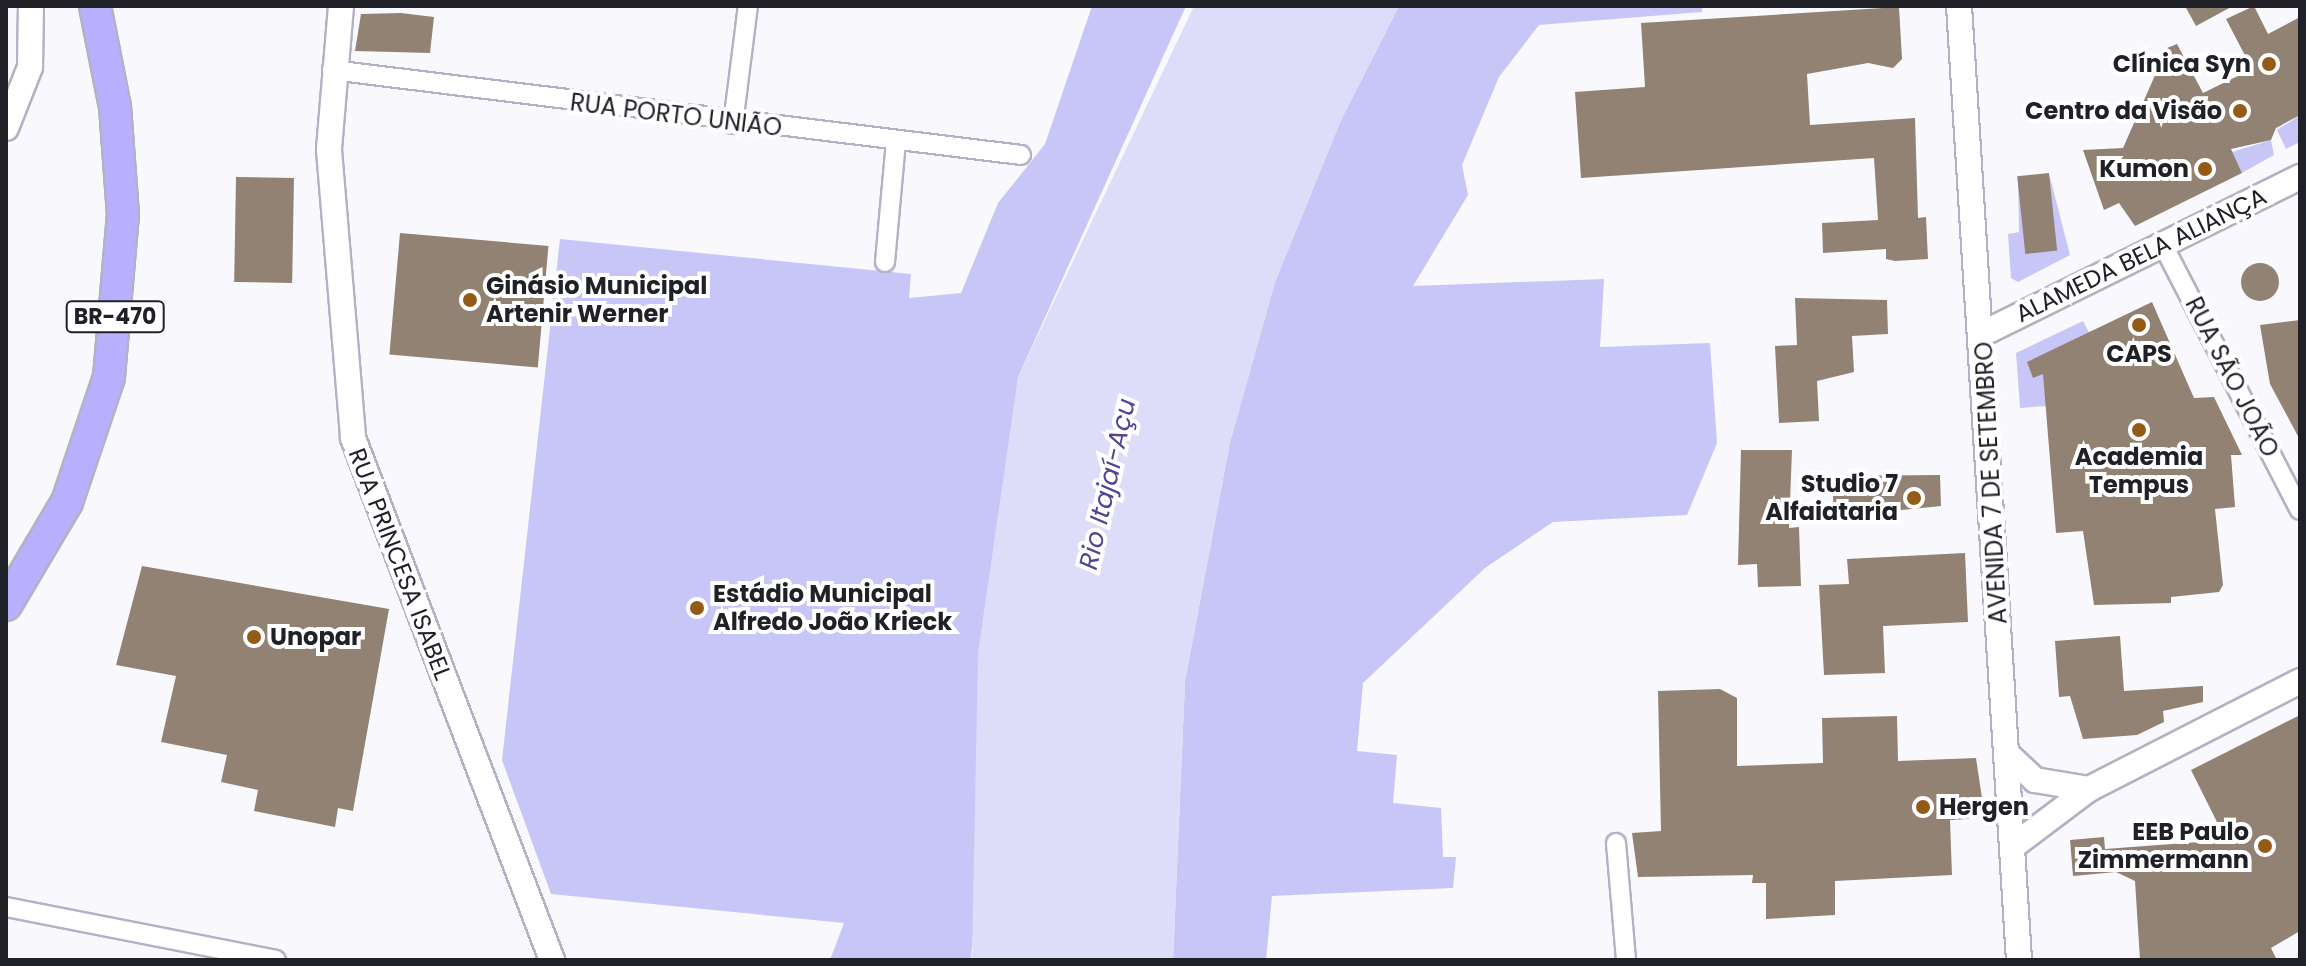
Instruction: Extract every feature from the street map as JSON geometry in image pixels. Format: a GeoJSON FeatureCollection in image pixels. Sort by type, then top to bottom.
{"type":"FeatureCollection","features":[{"type":"Feature","properties":{"kind":"highway","name":"BR-470"},"geometry":{"type":"LineString","coordinates":[[6,605],[67,502],[109,377],[123,215],[115,107],[95,6]]}},
{"type":"Feature","properties":{"kind":"street"},"geometry":{"type":"LineString","coordinates":[[6,128],[30,67],[31,6]]}},
{"type":"Feature","properties":{"kind":"street","name":"RUA PRINCESA ISABEL"},"geometry":{"type":"LineString","coordinates":[[341,6],[332,70],[329,150],[353,438],[552,960]]}},
{"type":"Feature","properties":{"kind":"street"},"geometry":{"type":"LineString","coordinates":[[733,124],[748,6]]}},
{"type":"Feature","properties":{"kind":"street","name":"AVENIDA 7 DE SETEMBRO"},"geometry":{"type":"LineString","coordinates":[[1959,6],[2019,960]]}},
{"type":"Feature","properties":{"kind":"street","name":"RUA PORTO UNIÃO"},"geometry":{"type":"LineString","coordinates":[[332,70],[733,124],[1021,155]]}},
{"type":"Feature","properties":{"kind":"street"},"geometry":{"type":"LineString","coordinates":[[885,262],[896,141]]}},
{"type":"Feature","properties":{"kind":"street","name":"ALAMEDA BELA ALIANÇA"},"geometry":{"type":"LineString","coordinates":[[1982,334],[2300,177]]}},
{"type":"Feature","properties":{"kind":"street","name":"RUA SÃO JOÃO"},"geometry":{"type":"LineString","coordinates":[[2163,245],[2300,510]]}},
{"type":"Feature","properties":{"kind":"street"},"geometry":{"type":"LineString","coordinates":[[2012,847],[2089,789],[2300,681]]}},
{"type":"Feature","properties":{"kind":"street"},"geometry":{"type":"LineString","coordinates":[[2006,753],[2035,780],[2089,789]]}},
{"type":"Feature","properties":{"kind":"street"},"geometry":{"type":"LineString","coordinates":[[1616,843],[1626,960]]}},
{"type":"Feature","properties":{"kind":"street"},"geometry":{"type":"LineString","coordinates":[[6,907],[276,960]]}},
{"type":"Feature","properties":{"kind":"shaded area","name":"Estádio Municipal Alfredo João Krieck"},"geometry":{"type":"Polygon","coordinates":[[[1092,6],[1186,6],[1018,377],[971,960],[830,960],[844,923],[551,894],[502,760],[560,239],[911,274],[909,298],[961,293],[998,203],[1045,144],[1092,6]]]}},
{"type":"Feature","properties":{"kind":"shaded area"},"geometry":{"type":"Polygon","coordinates":[[[1399,6],[1702,6],[1702,12],[1539,25],[1499,77],[1462,165],[1468,195],[1413,286],[1604,279],[1600,347],[1710,343],[1717,443],[1687,515],[1553,522],[1485,568],[1363,683],[1357,751],[1397,755],[1393,803],[1441,808],[1443,857],[1456,857],[1453,888],[1272,896],[1266,960],[1173,960],[1185,681],[1230,442],[1275,282],[1341,120],[1399,6]]]}},
{"type":"Feature","properties":{"kind":"shaded area"},"geometry":{"type":"Polygon","coordinates":[[[2300,115],[2300,142],[2286,149],[2277,130],[2300,115]]]}},
{"type":"Feature","properties":{"kind":"shaded area"},"geometry":{"type":"Polygon","coordinates":[[[2271,140],[2274,155],[2242,173],[2232,152],[2271,140]]]}},
{"type":"Feature","properties":{"kind":"shaded area"},"geometry":{"type":"Polygon","coordinates":[[[2050,177],[2070,255],[2018,282],[2011,278],[2008,234],[2019,232],[2018,179],[2050,177]]]}},
{"type":"Feature","properties":{"kind":"shaded area"},"geometry":{"type":"Polygon","coordinates":[[[2083,321],[2105,364],[2046,406],[2020,408],[2016,353],[2083,321]]]}},
{"type":"Feature","properties":{"kind":"water","name":"Rio Itajaí-Açu"},"geometry":{"type":"Polygon","coordinates":[[[1194,6],[1399,6],[1341,120],[1275,282],[1230,442],[1185,681],[1173,960],[972,960],[978,653],[1018,377],[1194,6]]]}},
{"type":"Feature","properties":{"kind":"building"},"geometry":{"type":"Polygon","coordinates":[[[2185,6],[2233,6],[2196,26],[2185,6]]]}},
{"type":"Feature","properties":{"kind":"building"},"geometry":{"type":"Polygon","coordinates":[[[2254,6],[2268,34],[2300,17],[2300,115],[2276,128],[2271,140],[2231,149],[2242,173],[2135,226],[2119,203],[2104,210],[2083,150],[2123,148],[2167,48],[2177,44],[2203,93],[2252,69],[2226,19],[2254,6]]]}},
{"type":"Feature","properties":{"kind":"building"},"geometry":{"type":"Polygon","coordinates":[[[1899,7],[1902,59],[1893,68],[1868,63],[1807,74],[1810,125],[1915,118],[1918,218],[1926,217],[1928,259],[1886,259],[1886,249],[1823,253],[1822,223],[1878,220],[1874,158],[1581,178],[1575,92],[1645,87],[1641,23],[1899,7]]]}},
{"type":"Feature","properties":{"kind":"building"},"geometry":{"type":"Polygon","coordinates":[[[401,13],[434,17],[430,53],[355,51],[361,14],[401,13]]]}},
{"type":"Feature","properties":{"kind":"building"},"geometry":{"type":"Polygon","coordinates":[[[2049,173],[2057,251],[2025,254],[2017,176],[2049,173]]]}},
{"type":"Feature","properties":{"kind":"building"},"geometry":{"type":"Polygon","coordinates":[[[236,177],[294,178],[292,283],[234,282],[236,177]]]}},
{"type":"Feature","properties":{"kind":"building","name":"Ginásio Municipal Artenir Werner"},"geometry":{"type":"Polygon","coordinates":[[[400,233],[548,246],[538,368],[389,355],[400,233]]]}},
{"type":"Feature","properties":{"kind":"building"},"geometry":{"type":"Polygon","coordinates":[[[2260,263],[2273,269],[2279,282],[2273,295],[2260,301],[2247,295],[2241,282],[2247,269],[2260,263]]]}},
{"type":"Feature","properties":{"kind":"building"},"geometry":{"type":"Polygon","coordinates":[[[1795,298],[1887,300],[1888,334],[1852,336],[1854,372],[1817,381],[1819,421],[1779,423],[1775,346],[1797,345],[1795,298]]]}},
{"type":"Feature","properties":{"kind":"building"},"geometry":{"type":"Polygon","coordinates":[[[2152,302],[2194,398],[2214,397],[2242,455],[2231,455],[2235,507],[2215,509],[2223,585],[2219,592],[2171,597],[2171,603],[2094,605],[2083,531],[2056,533],[2043,374],[2033,378],[2027,362],[2152,302]]]}},
{"type":"Feature","properties":{"kind":"building"},"geometry":{"type":"Polygon","coordinates":[[[2300,320],[2300,440],[2270,384],[2260,325],[2300,320]]]}},
{"type":"Feature","properties":{"kind":"building"},"geometry":{"type":"Polygon","coordinates":[[[1741,450],[1792,450],[1789,528],[1799,527],[1801,586],[1758,587],[1757,564],[1738,565],[1741,450]]]}},
{"type":"Feature","properties":{"kind":"building"},"geometry":{"type":"Polygon","coordinates":[[[1940,475],[1941,506],[1834,517],[1832,476],[1940,475]]]}},
{"type":"Feature","properties":{"kind":"building"},"geometry":{"type":"Polygon","coordinates":[[[1965,553],[1968,622],[1883,626],[1885,673],[1824,675],[1819,585],[1849,584],[1847,559],[1965,553]]]}},
{"type":"Feature","properties":{"kind":"building"},"geometry":{"type":"Polygon","coordinates":[[[142,566],[389,609],[353,811],[338,808],[335,827],[254,811],[258,790],[221,782],[227,755],[161,742],[176,676],[116,665],[142,566]]]}},
{"type":"Feature","properties":{"kind":"building"},"geometry":{"type":"Polygon","coordinates":[[[2120,636],[2124,691],[2203,686],[2203,702],[2163,711],[2164,722],[2137,735],[2083,739],[2070,696],[2059,697],[2055,641],[2120,636]]]}},
{"type":"Feature","properties":{"kind":"building","name":"Hergen"},"geometry":{"type":"Polygon","coordinates":[[[1720,689],[1737,698],[1737,766],[1823,763],[1822,718],[1897,716],[1898,761],[1976,758],[1985,818],[1950,820],[1952,875],[1835,881],[1835,915],[1766,919],[1766,883],[1752,883],[1753,875],[1638,877],[1632,833],[1661,831],[1658,691],[1720,689]]]}},
{"type":"Feature","properties":{"kind":"building"},"geometry":{"type":"Polygon","coordinates":[[[2300,715],[2300,931],[2271,948],[2277,960],[2140,960],[2135,881],[2116,872],[2073,876],[2070,840],[2104,837],[2105,849],[2226,840],[2191,770],[2300,715]]]}},
{"type":"Feature","properties":{"kind":"place","name":"Clínica Syn"},"geometry":{"type":"Point","coordinates":[2269,64]}},
{"type":"Feature","properties":{"kind":"place","name":"Centro da Visão"},"geometry":{"type":"Point","coordinates":[2240,111]}},
{"type":"Feature","properties":{"kind":"place","name":"Kumon"},"geometry":{"type":"Point","coordinates":[2205,169]}},
{"type":"Feature","properties":{"kind":"place","name":"Ginásio Municipal Artenir Werner"},"geometry":{"type":"Point","coordinates":[470,300]}},
{"type":"Feature","properties":{"kind":"place","name":"CAPS"},"geometry":{"type":"Point","coordinates":[2139,325]}},
{"type":"Feature","properties":{"kind":"place","name":"Academia Tempus"},"geometry":{"type":"Point","coordinates":[2139,430]}},
{"type":"Feature","properties":{"kind":"place","name":"Studio 7 Alfaiataria"},"geometry":{"type":"Point","coordinates":[1914,498]}},
{"type":"Feature","properties":{"kind":"place","name":"Estádio Municipal Alfredo João Krieck"},"geometry":{"type":"Point","coordinates":[697,608]}},
{"type":"Feature","properties":{"kind":"place","name":"Unopar"},"geometry":{"type":"Point","coordinates":[254,637]}},
{"type":"Feature","properties":{"kind":"place","name":"Hergen"},"geometry":{"type":"Point","coordinates":[1923,807]}},
{"type":"Feature","properties":{"kind":"place","name":"EEB Paulo Zimmermann"},"geometry":{"type":"Point","coordinates":[2265,846]}}]}
